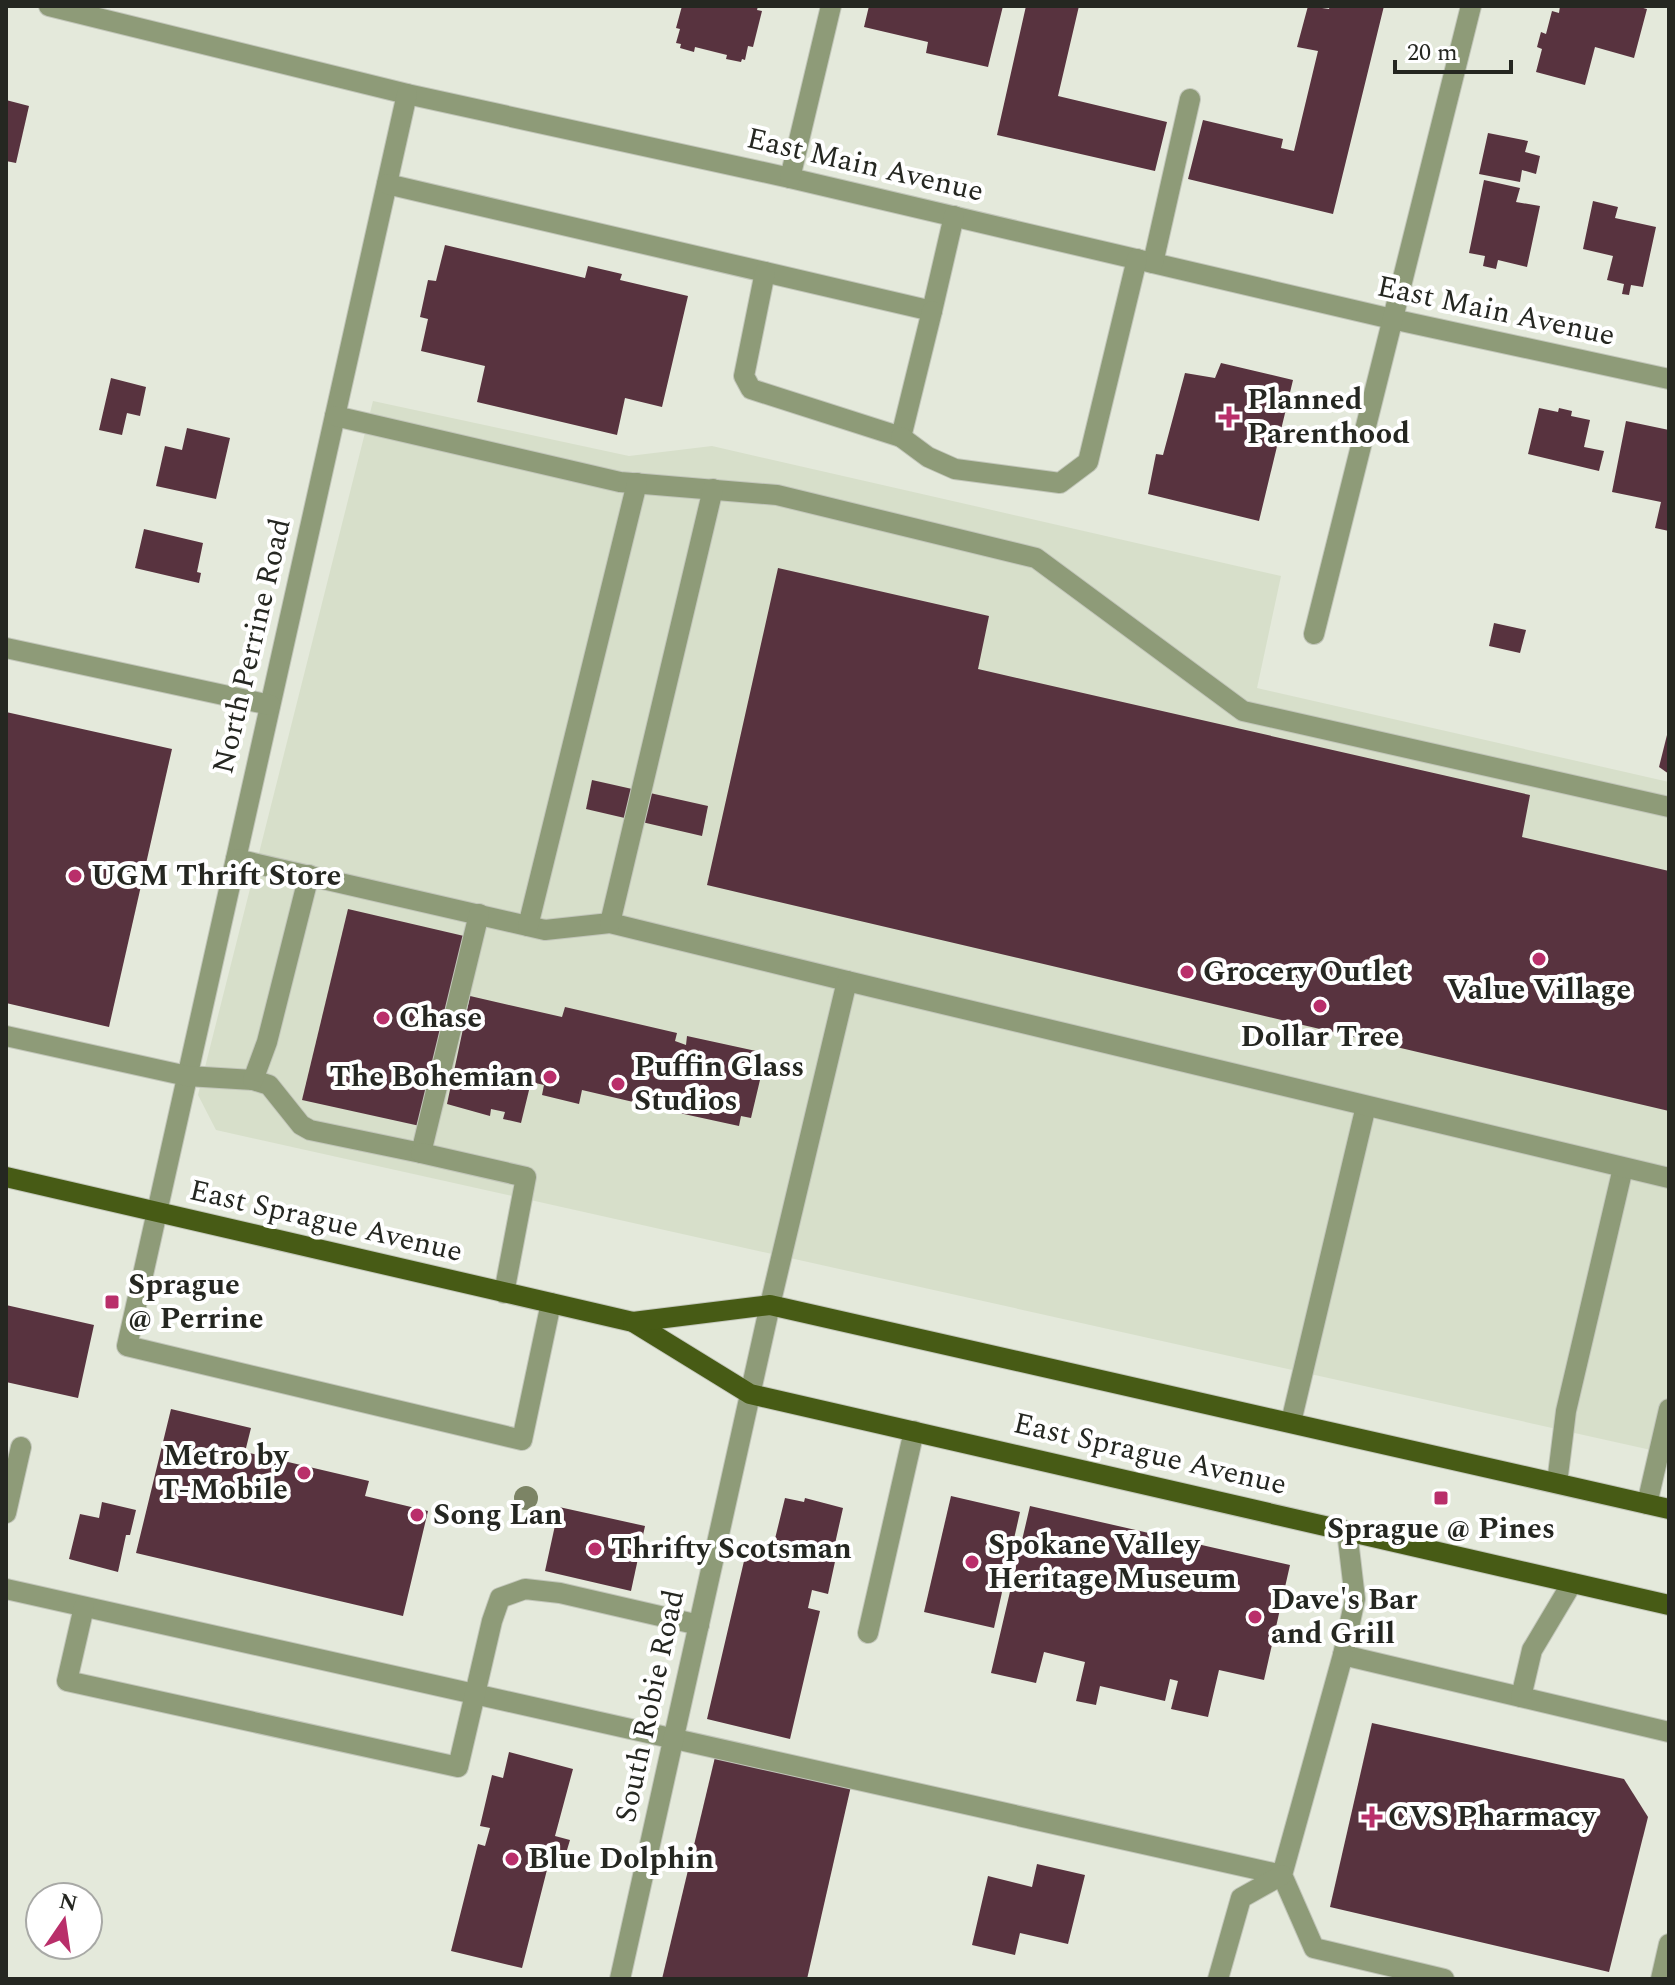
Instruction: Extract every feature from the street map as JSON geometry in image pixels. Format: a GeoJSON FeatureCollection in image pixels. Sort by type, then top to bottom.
{"type":"FeatureCollection","features":[{"type":"Feature","properties":{"kind":"main road","name":"East Sprague Avenue"},"geometry":{"type":"LineString","coordinates":[[6,1177],[633,1322],[750,1394],[1669,1605]]}},
{"type":"Feature","properties":{"kind":"main road","name":"East Sprague Avenue"},"geometry":{"type":"LineString","coordinates":[[633,1322],[770,1305],[1669,1509]]}},
{"type":"Feature","properties":{"kind":"street","name":"East Main Avenue"},"geometry":{"type":"LineString","coordinates":[[49,6],[407,94],[790,178],[1392,319],[1669,379]]}},
{"type":"Feature","properties":{"kind":"street"},"geometry":{"type":"LineString","coordinates":[[790,178],[831,6]]}},
{"type":"Feature","properties":{"kind":"street"},"geometry":{"type":"LineString","coordinates":[[1314,634],[1471,6]]}},
{"type":"Feature","properties":{"kind":"street","name":"North Perrine Road"},"geometry":{"type":"LineString","coordinates":[[407,94],[127,1346],[522,1440],[551,1303]]}},
{"type":"Feature","properties":{"kind":"street"},"geometry":{"type":"LineString","coordinates":[[765,272],[744,376],[751,389],[901,437],[928,457],[955,469],[1060,483],[1088,462],[1190,99]]}},
{"type":"Feature","properties":{"kind":"street"},"geometry":{"type":"LineString","coordinates":[[387,184],[932,311]]}},
{"type":"Feature","properties":{"kind":"street"},"geometry":{"type":"LineString","coordinates":[[901,437],[954,216]]}},
{"type":"Feature","properties":{"kind":"street"},"geometry":{"type":"LineString","coordinates":[[335,416],[620,482],[777,495],[1036,558],[1243,711],[1669,807]]}},
{"type":"Feature","properties":{"kind":"street"},"geometry":{"type":"LineString","coordinates":[[528,926],[637,483]]}},
{"type":"Feature","properties":{"kind":"street"},"geometry":{"type":"LineString","coordinates":[[610,923],[713,489]]}},
{"type":"Feature","properties":{"kind":"street"},"geometry":{"type":"LineString","coordinates":[[6,648],[270,705]]}},
{"type":"Feature","properties":{"kind":"street"},"geometry":{"type":"LineString","coordinates":[[236,859],[545,930],[610,923],[1669,1178]]}},
{"type":"Feature","properties":{"kind":"street"},"geometry":{"type":"LineString","coordinates":[[253,1080],[267,1042],[309,875]]}},
{"type":"Feature","properties":{"kind":"street"},"geometry":{"type":"LineString","coordinates":[[421,1153],[479,914]]}},
{"type":"Feature","properties":{"kind":"street","name":"South Robie Road"},"geometry":{"type":"LineString","coordinates":[[620,1979],[770,1305],[847,981]]}},
{"type":"Feature","properties":{"kind":"street"},"geometry":{"type":"LineString","coordinates":[[6,1036],[187,1076],[253,1080],[269,1085],[301,1125],[310,1130],[526,1177],[504,1293]]}},
{"type":"Feature","properties":{"kind":"street"},"geometry":{"type":"LineString","coordinates":[[1291,1422],[1366,1106]]}},
{"type":"Feature","properties":{"kind":"street"},"geometry":{"type":"LineString","coordinates":[[1557,1483],[1566,1411],[1623,1168]]}},
{"type":"Feature","properties":{"kind":"street"},"geometry":{"type":"LineString","coordinates":[[1647,1504],[1669,1409]]}},
{"type":"Feature","properties":{"kind":"street"},"geometry":{"type":"LineString","coordinates":[[868,1633],[914,1431]]}},
{"type":"Feature","properties":{"kind":"street"},"geometry":{"type":"LineString","coordinates":[[6,1513],[21,1447]]}},
{"type":"Feature","properties":{"kind":"street"},"geometry":{"type":"LineString","coordinates":[[1347,1531],[1355,1599],[1343,1655],[1282,1875],[1314,1948],[1378,1971],[1444,1979]]}},
{"type":"Feature","properties":{"kind":"street"},"geometry":{"type":"LineString","coordinates":[[1521,1697],[1532,1650],[1572,1583]]}},
{"type":"Feature","properties":{"kind":"street"},"geometry":{"type":"LineString","coordinates":[[6,1589],[1282,1875]]}},
{"type":"Feature","properties":{"kind":"street"},"geometry":{"type":"LineString","coordinates":[[84,1607],[67,1681],[458,1767],[500,1598],[525,1589],[560,1593],[699,1625]]}},
{"type":"Feature","properties":{"kind":"street"},"geometry":{"type":"LineString","coordinates":[[1343,1655],[1669,1732]]}},
{"type":"Feature","properties":{"kind":"street"},"geometry":{"type":"LineString","coordinates":[[1218,1979],[1241,1898],[1282,1875]]}},
{"type":"Feature","properties":{"kind":"street"},"geometry":{"type":"LineString","coordinates":[[1661,1979],[1669,1944]]}},
{"type":"Feature","properties":{"kind":"shaded area"},"geometry":{"type":"Polygon","coordinates":[[[373,401],[629,456],[712,446],[1281,576],[1257,688],[1669,782],[1669,1454],[216,1130],[198,1095],[373,401]]]}},
{"type":"Feature","properties":{"kind":"building"},"geometry":{"type":"Polygon","coordinates":[[[682,6],[758,6],[757,10],[762,11],[753,47],[748,46],[745,60],[726,59],[727,55],[695,47],[694,52],[680,48],[681,44],[676,43],[680,29],[676,28],[682,6]]]}},
{"type":"Feature","properties":{"kind":"building"},"geometry":{"type":"Polygon","coordinates":[[[869,6],[1003,6],[988,67],[926,53],[928,42],[864,27],[869,6]]]}},
{"type":"Feature","properties":{"kind":"building"},"geometry":{"type":"Polygon","coordinates":[[[1026,6],[1079,6],[1058,96],[1167,122],[1155,171],[997,135],[1026,6]]]}},
{"type":"Feature","properties":{"kind":"building"},"geometry":{"type":"Polygon","coordinates":[[[1308,6],[1329,9],[1330,6],[1384,6],[1333,214],[1188,179],[1203,120],[1283,139],[1281,148],[1294,151],[1318,51],[1297,47],[1308,6]]]}},
{"type":"Feature","properties":{"kind":"building"},"geometry":{"type":"Polygon","coordinates":[[[1560,6],[1636,6],[1647,9],[1634,58],[1595,47],[1585,85],[1536,72],[1542,49],[1537,47],[1541,32],[1546,34],[1552,11],[1559,13],[1560,6]]]}},
{"type":"Feature","properties":{"kind":"building"},"geometry":{"type":"Polygon","coordinates":[[[6,100],[29,106],[16,163],[6,161],[6,100]]]}},
{"type":"Feature","properties":{"kind":"building"},"geometry":{"type":"Polygon","coordinates":[[[1488,133],[1528,141],[1525,152],[1540,156],[1536,174],[1522,170],[1520,182],[1479,174],[1488,133]]]}},
{"type":"Feature","properties":{"kind":"building"},"geometry":{"type":"Polygon","coordinates":[[[1484,180],[1520,188],[1516,202],[1540,206],[1527,267],[1498,260],[1496,269],[1483,266],[1485,256],[1469,253],[1484,180]]]}},
{"type":"Feature","properties":{"kind":"building"},"geometry":{"type":"Polygon","coordinates":[[[1593,201],[1618,207],[1615,218],[1656,227],[1643,287],[1631,285],[1629,295],[1622,294],[1624,284],[1607,280],[1613,256],[1583,249],[1593,201]]]}},
{"type":"Feature","properties":{"kind":"building"},"geometry":{"type":"Polygon","coordinates":[[[445,245],[585,278],[588,266],[622,274],[620,280],[688,296],[662,407],[625,398],[617,435],[477,402],[485,366],[421,351],[428,319],[420,317],[428,280],[436,281],[445,245]]]}},
{"type":"Feature","properties":{"kind":"building","name":"Planned Parenthood"},"geometry":{"type":"Polygon","coordinates":[[[1221,363],[1293,380],[1259,521],[1148,494],[1156,454],[1163,455],[1185,373],[1215,378],[1221,363]]]}},
{"type":"Feature","properties":{"kind":"building"},"geometry":{"type":"Polygon","coordinates":[[[111,378],[146,387],[140,416],[127,413],[122,435],[99,430],[111,378]]]}},
{"type":"Feature","properties":{"kind":"building"},"geometry":{"type":"Polygon","coordinates":[[[1539,408],[1572,411],[1571,416],[1590,420],[1584,447],[1604,451],[1599,471],[1528,454],[1539,408]]]}},
{"type":"Feature","properties":{"kind":"building"},"geometry":{"type":"Polygon","coordinates":[[[1626,421],[1669,430],[1669,531],[1655,528],[1661,502],[1612,492],[1626,421]]]}},
{"type":"Feature","properties":{"kind":"building"},"geometry":{"type":"Polygon","coordinates":[[[187,428],[230,438],[216,499],[156,486],[165,446],[182,450],[187,428]]]}},
{"type":"Feature","properties":{"kind":"building"},"geometry":{"type":"Polygon","coordinates":[[[144,529],[203,543],[197,572],[201,573],[199,583],[135,568],[144,529]]]}},
{"type":"Feature","properties":{"kind":"building"},"geometry":{"type":"Polygon","coordinates":[[[778,568],[989,616],[978,669],[1530,795],[1522,837],[1669,871],[1669,1111],[707,885],[778,568]]]}},
{"type":"Feature","properties":{"kind":"building"},"geometry":{"type":"Polygon","coordinates":[[[1494,623],[1526,630],[1520,653],[1489,646],[1494,623]]]}},
{"type":"Feature","properties":{"kind":"building","name":"UGM Thrift Store"},"geometry":{"type":"Polygon","coordinates":[[[6,712],[172,749],[109,1027],[6,1003],[6,712]]]}},
{"type":"Feature","properties":{"kind":"building"},"geometry":{"type":"Polygon","coordinates":[[[1669,731],[1669,774],[1659,767],[1669,731]]]}},
{"type":"Feature","properties":{"kind":"building"},"geometry":{"type":"Polygon","coordinates":[[[592,780],[708,806],[702,836],[586,809],[592,780]]]}},
{"type":"Feature","properties":{"kind":"building","name":"Chase"},"geometry":{"type":"Polygon","coordinates":[[[348,909],[464,936],[420,1126],[302,1100],[348,909]]]}},
{"type":"Feature","properties":{"kind":"building"},"geometry":{"type":"Polygon","coordinates":[[[470,996],[562,1017],[565,1007],[677,1033],[675,1041],[686,1045],[687,1036],[756,1051],[754,1060],[764,1063],[751,1118],[741,1116],[739,1126],[670,1111],[672,1101],[661,1098],[659,1108],[582,1090],[579,1104],[542,1095],[544,1085],[531,1082],[521,1123],[503,1119],[505,1112],[491,1109],[490,1116],[447,1104],[470,996]]]}},
{"type":"Feature","properties":{"kind":"building"},"geometry":{"type":"Polygon","coordinates":[[[6,1305],[94,1325],[78,1398],[6,1382],[6,1305]]]}},
{"type":"Feature","properties":{"kind":"building"},"geometry":{"type":"Polygon","coordinates":[[[171,1409],[251,1428],[245,1452],[369,1481],[365,1496],[428,1511],[403,1616],[136,1553],[171,1409]]]}},
{"type":"Feature","properties":{"kind":"building","name":"Spokane Valley Heritage Museum"},"geometry":{"type":"Polygon","coordinates":[[[951,1496],[1020,1512],[994,1628],[924,1612],[951,1496]]]}},
{"type":"Feature","properties":{"kind":"building"},"geometry":{"type":"Polygon","coordinates":[[[785,1498],[804,1502],[805,1498],[843,1508],[832,1557],[836,1557],[828,1594],[812,1590],[808,1608],[820,1611],[790,1739],[707,1719],[748,1544],[772,1551],[785,1498]]]}},
{"type":"Feature","properties":{"kind":"building"},"geometry":{"type":"Polygon","coordinates":[[[102,1502],[136,1510],[130,1535],[126,1535],[118,1572],[69,1559],[80,1514],[99,1518],[102,1502]]]}},
{"type":"Feature","properties":{"kind":"building"},"geometry":{"type":"Polygon","coordinates":[[[1030,1506],[1290,1565],[1264,1680],[1219,1670],[1208,1717],[1171,1709],[1178,1681],[1170,1679],[1165,1701],[1100,1686],[1096,1705],[1076,1701],[1085,1662],[1044,1652],[1036,1683],[991,1673],[1030,1506]]]}},
{"type":"Feature","properties":{"kind":"building","name":"Thrifty Scotsman"},"geometry":{"type":"Polygon","coordinates":[[[559,1507],[645,1526],[631,1591],[545,1571],[559,1507]]]}},
{"type":"Feature","properties":{"kind":"building","name":"CVS Pharmacy"},"geometry":{"type":"Polygon","coordinates":[[[1372,1723],[1624,1779],[1648,1817],[1609,1972],[1330,1907],[1372,1723]]]}},
{"type":"Feature","properties":{"kind":"building","name":"Blue Dolphin"},"geometry":{"type":"Polygon","coordinates":[[[509,1752],[573,1769],[555,1836],[570,1840],[564,1860],[550,1858],[522,1968],[451,1951],[478,1844],[485,1846],[490,1828],[480,1826],[492,1775],[503,1778],[509,1752]]]}},
{"type":"Feature","properties":{"kind":"building"},"geometry":{"type":"Polygon","coordinates":[[[716,1753],[851,1786],[807,1979],[662,1979],[716,1753]]]}},
{"type":"Feature","properties":{"kind":"building"},"geometry":{"type":"Polygon","coordinates":[[[1037,1864],[1085,1875],[1068,1944],[1020,1933],[1015,1955],[972,1945],[988,1876],[1032,1887],[1037,1864]]]}},
{"type":"Feature","properties":{"kind":"place","name":"Planned Parenthood"},"geometry":{"type":"Point","coordinates":[1229,417]}},
{"type":"Feature","properties":{"kind":"place","name":"UGM Thrift Store"},"geometry":{"type":"Point","coordinates":[75,876]}},
{"type":"Feature","properties":{"kind":"place","name":"Value Village"},"geometry":{"type":"Point","coordinates":[1539,959]}},
{"type":"Feature","properties":{"kind":"place","name":"Grocery Outlet"},"geometry":{"type":"Point","coordinates":[1187,972]}},
{"type":"Feature","properties":{"kind":"place","name":"Dollar Tree"},"geometry":{"type":"Point","coordinates":[1320,1006]}},
{"type":"Feature","properties":{"kind":"place","name":"Chase"},"geometry":{"type":"Point","coordinates":[383,1018]}},
{"type":"Feature","properties":{"kind":"place","name":"The Bohemian"},"geometry":{"type":"Point","coordinates":[550,1077]}},
{"type":"Feature","properties":{"kind":"place","name":"Puffin Glass Studios"},"geometry":{"type":"Point","coordinates":[618,1084]}},
{"type":"Feature","properties":{"kind":"place","name":"Sprague @ Perrine"},"geometry":{"type":"Point","coordinates":[112,1302]}},
{"type":"Feature","properties":{"kind":"place","name":"Metro by T-Mobile"},"geometry":{"type":"Point","coordinates":[304,1473]}},
{"type":"Feature","properties":{"kind":"place","name":"Sprague @ Pines"},"geometry":{"type":"Point","coordinates":[1441,1498]}},
{"type":"Feature","properties":{"kind":"place","name":"Song Lan"},"geometry":{"type":"Point","coordinates":[417,1515]}},
{"type":"Feature","properties":{"kind":"place","name":"Thrifty Scotsman"},"geometry":{"type":"Point","coordinates":[595,1549]}},
{"type":"Feature","properties":{"kind":"place","name":"Spokane Valley Heritage Museum"},"geometry":{"type":"Point","coordinates":[972,1562]}},
{"type":"Feature","properties":{"kind":"place","name":"Dave's Bar and Grill"},"geometry":{"type":"Point","coordinates":[1255,1617]}},
{"type":"Feature","properties":{"kind":"place","name":"CVS Pharmacy"},"geometry":{"type":"Point","coordinates":[1372,1817]}},
{"type":"Feature","properties":{"kind":"place","name":"Blue Dolphin"},"geometry":{"type":"Point","coordinates":[512,1859]}}]}
